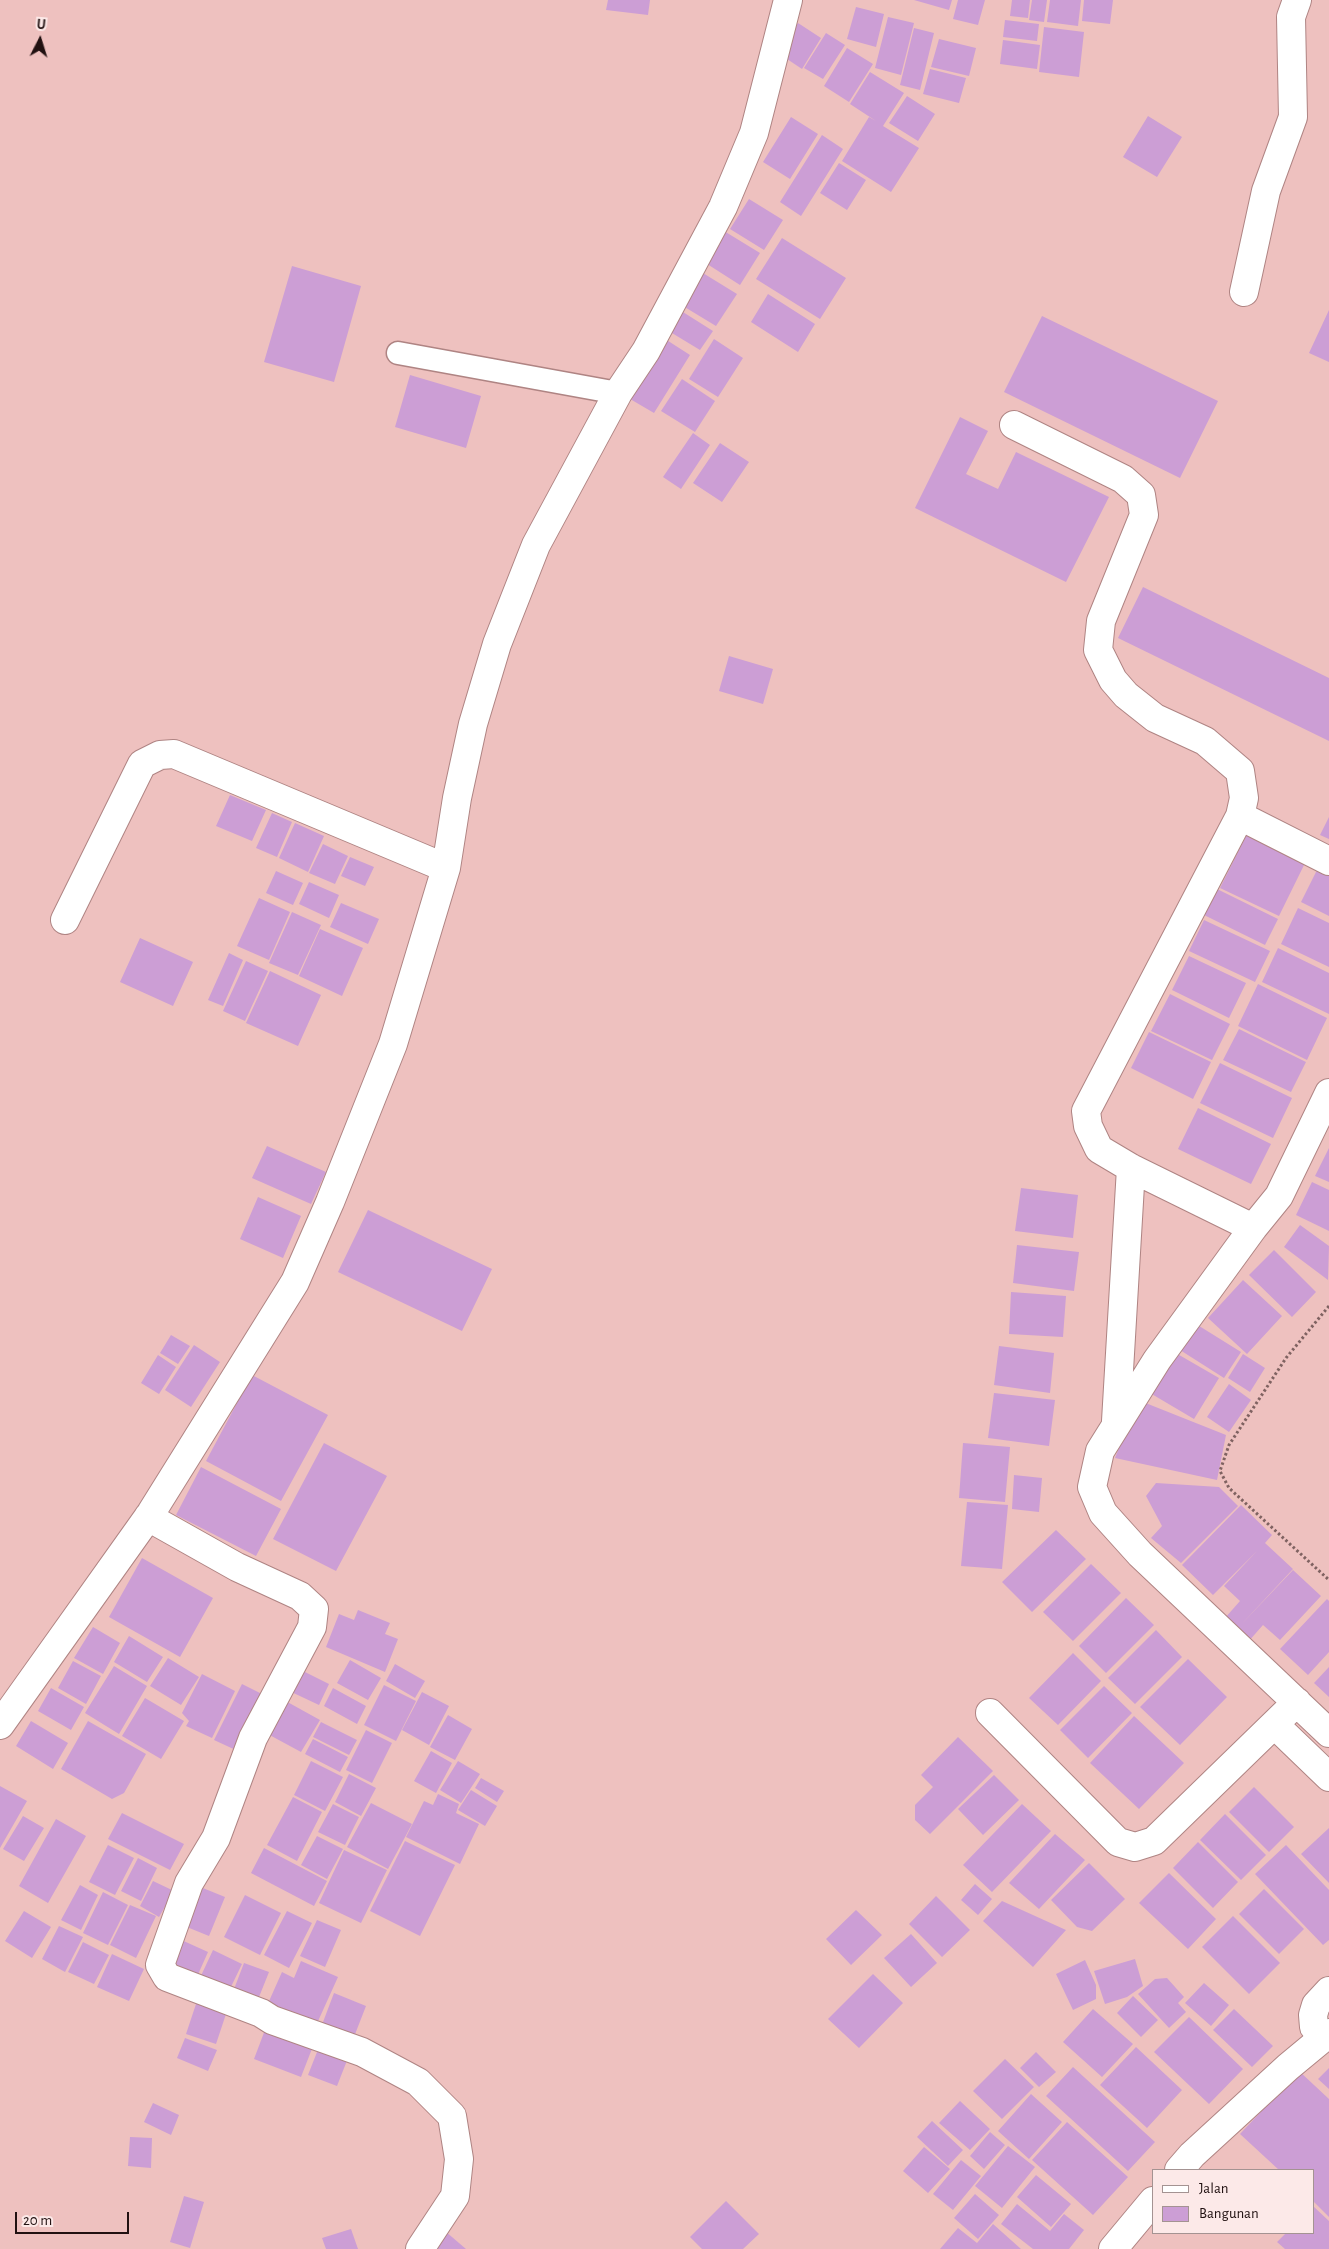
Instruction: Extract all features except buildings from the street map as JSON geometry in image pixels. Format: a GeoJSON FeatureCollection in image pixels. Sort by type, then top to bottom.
{"type":"FeatureCollection","features":[{"type":"Feature","properties":{"kind":"street"},"geometry":{"type":"LineString","coordinates":[[0,1725],[148,1517],[295,1282],[330,1202],[393,1044],[446,868],[457,798],[473,724],[497,644],[536,545],[618,393],[646,351],[723,207],[754,133],[788,0]]}},
{"type":"Feature","properties":{"kind":"street"},"geometry":{"type":"LineString","coordinates":[[1244,292],[1266,191],[1292,117],[1291,17],[1297,0]]}},
{"type":"Feature","properties":{"kind":"street"},"geometry":{"type":"LineString","coordinates":[[1014,425],[1123,479],[1141,495],[1144,515],[1101,621],[1098,650],[1113,680],[1126,695],[1155,718],[1205,741],[1240,771],[1244,798],[1240,816],[1086,1111],[1088,1126],[1099,1149],[1131,1168],[1253,1228]]}},
{"type":"Feature","properties":{"kind":"street"},"geometry":{"type":"LineString","coordinates":[[65,920],[142,764],[160,755],[174,754],[446,868]]}},
{"type":"Feature","properties":{"kind":"street"},"geometry":{"type":"LineString","coordinates":[[1240,816],[1329,861]]}},
{"type":"Feature","properties":{"kind":"street"},"geometry":{"type":"LineString","coordinates":[[1329,1093],[1280,1196],[1253,1228],[1157,1360],[1100,1451],[1092,1487],[1104,1514],[1140,1554],[1329,1733]]}},
{"type":"Feature","properties":{"kind":"street"},"geometry":{"type":"LineString","coordinates":[[1116,1425],[1131,1168]]}},
{"type":"Feature","properties":{"kind":"street"},"geometry":{"type":"LineString","coordinates":[[148,1517],[237,1567],[300,1596],[314,1609],[312,1627],[253,1738],[216,1838],[189,1883],[160,1965],[167,1977],[261,2013],[272,2020],[362,2052],[418,2082],[452,2116],[459,2159],[455,2196],[420,2249]]}},
{"type":"Feature","properties":{"kind":"street"},"geometry":{"type":"LineString","coordinates":[[990,1713],[1118,1842],[1136,1847],[1154,1841],[1297,1702]]}},
{"type":"Feature","properties":{"kind":"street"},"geometry":{"type":"LineString","coordinates":[[1275,1725],[1329,1777]]}},
{"type":"Feature","properties":{"kind":"street"},"geometry":{"type":"LineString","coordinates":[[1180,2169],[1192,2155],[1326,2035],[1314,2027],[1313,2015],[1316,2005],[1329,1991]]}},
{"type":"Feature","properties":{"kind":"street"},"geometry":{"type":"LineString","coordinates":[[1113,2249],[1152,2202]]}},
{"type":"Feature","properties":{"kind":"lane"},"geometry":{"type":"LineString","coordinates":[[398,353],[618,393]]}},
{"type":"Feature","properties":{"kind":"path"},"geometry":{"type":"LineString","coordinates":[[1329,1306],[1286,1358],[1229,1445],[1220,1471],[1229,1488],[1329,1580]]}}]}
